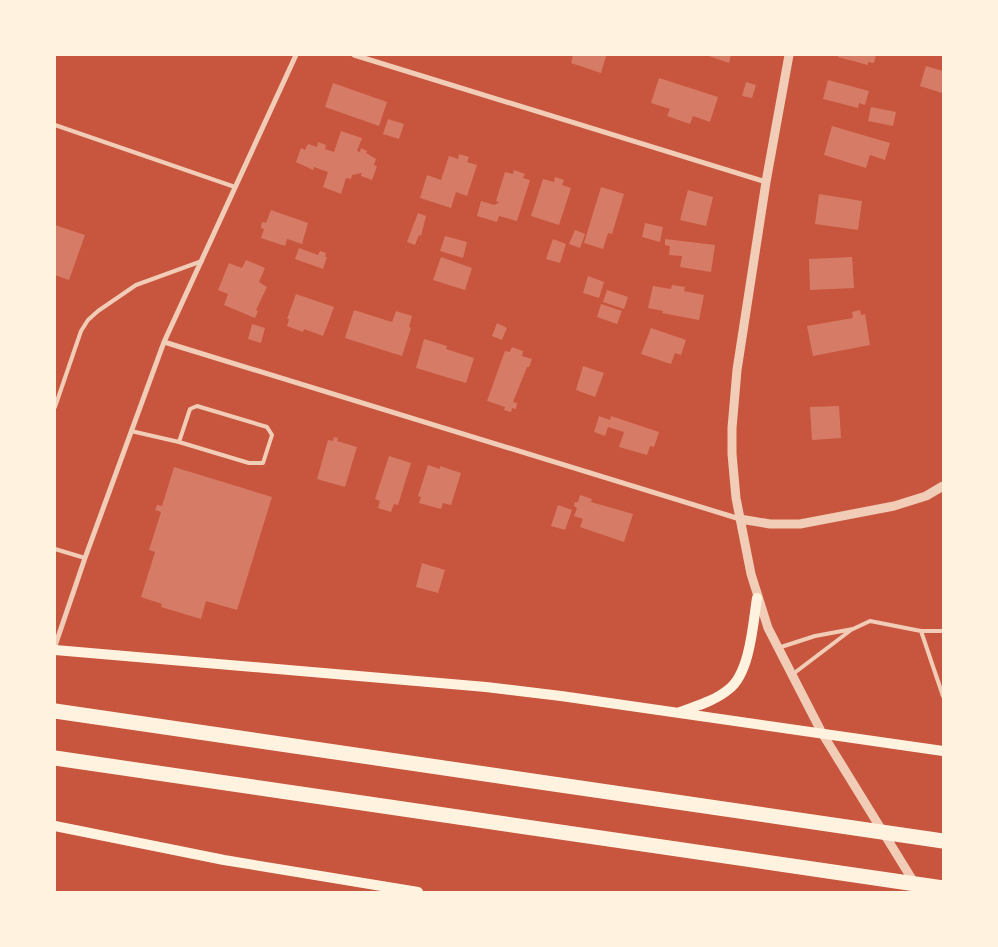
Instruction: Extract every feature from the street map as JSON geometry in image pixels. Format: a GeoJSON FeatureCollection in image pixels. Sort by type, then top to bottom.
{"type":"FeatureCollection","features":[{"type":"Feature","properties":{"kind":"highway"},"geometry":{"type":"LineString","coordinates":[[55,711],[943,841]]}},
{"type":"Feature","properties":{"kind":"highway"},"geometry":{"type":"LineString","coordinates":[[55,758],[943,888]]}},
{"type":"Feature","properties":{"kind":"main road"},"geometry":{"type":"LineString","coordinates":[[679,712],[723,694],[730,689],[739,676],[747,655],[757,598]]}},
{"type":"Feature","properties":{"kind":"main road"},"geometry":{"type":"LineString","coordinates":[[55,648],[486,687],[679,712],[943,751]]}},
{"type":"Feature","properties":{"kind":"main road"},"geometry":{"type":"LineString","coordinates":[[55,826],[224,860],[418,892]]}},
{"type":"Feature","properties":{"kind":"street"},"geometry":{"type":"LineString","coordinates":[[55,648],[84,558],[164,342],[296,55]]}},
{"type":"Feature","properties":{"kind":"street"},"geometry":{"type":"LineString","coordinates":[[354,55],[766,182]]}},
{"type":"Feature","properties":{"kind":"street"},"geometry":{"type":"LineString","coordinates":[[788,55],[737,370],[732,454],[740,518],[757,598],[768,628],[822,733],[860,798],[920,892]]}},
{"type":"Feature","properties":{"kind":"street"},"geometry":{"type":"LineString","coordinates":[[164,342],[740,518],[770,524],[800,524],[894,506],[926,496],[943,486]]}},
{"type":"Feature","properties":{"kind":"lane"},"geometry":{"type":"LineString","coordinates":[[55,124],[235,187]]}},
{"type":"Feature","properties":{"kind":"lane"},"geometry":{"type":"LineString","coordinates":[[55,406],[81,332],[88,320],[136,285],[202,261]]}},
{"type":"Feature","properties":{"kind":"lane"},"geometry":{"type":"LineString","coordinates":[[131,431],[178,442],[249,463],[263,464],[272,435],[267,427],[197,406],[190,409],[178,442]]}},
{"type":"Feature","properties":{"kind":"lane"},"geometry":{"type":"LineString","coordinates":[[55,549],[84,558]]}},
{"type":"Feature","properties":{"kind":"lane"},"geometry":{"type":"LineString","coordinates":[[778,648],[816,636],[853,629],[870,622],[943,632]]}},
{"type":"Feature","properties":{"kind":"lane"},"geometry":{"type":"LineString","coordinates":[[792,675],[853,629]]}},
{"type":"Feature","properties":{"kind":"lane"},"geometry":{"type":"LineString","coordinates":[[921,630],[943,696]]}},
{"type":"Feature","properties":{"kind":"building"},"geometry":{"type":"Polygon","coordinates":[[[573,55],[606,56],[601,73],[571,63],[573,55]]]}},
{"type":"Feature","properties":{"kind":"building"},"geometry":{"type":"Polygon","coordinates":[[[706,55],[731,55],[729,63],[706,55]]]}},
{"type":"Feature","properties":{"kind":"building"},"geometry":{"type":"Polygon","coordinates":[[[839,55],[876,55],[874,63],[868,62],[868,65],[838,57],[839,55]]]}},
{"type":"Feature","properties":{"kind":"building"},"geometry":{"type":"Polygon","coordinates":[[[926,66],[943,71],[942,93],[920,86],[926,66]]]}},
{"type":"Feature","properties":{"kind":"building"},"geometry":{"type":"Polygon","coordinates":[[[659,78],[718,97],[710,122],[693,116],[690,124],[667,116],[670,109],[651,103],[659,78]]]}},
{"type":"Feature","properties":{"kind":"building"},"geometry":{"type":"Polygon","coordinates":[[[828,80],[869,91],[865,105],[859,103],[858,108],[823,99],[828,80]]]}},
{"type":"Feature","properties":{"kind":"building"},"geometry":{"type":"Polygon","coordinates":[[[746,82],[756,85],[752,98],[742,96],[746,82]]]}},
{"type":"Feature","properties":{"kind":"building"},"geometry":{"type":"Polygon","coordinates":[[[333,83],[387,102],[379,126],[325,107],[333,83]]]}},
{"type":"Feature","properties":{"kind":"building"},"geometry":{"type":"Polygon","coordinates":[[[871,107],[896,112],[893,126],[868,121],[871,107]]]}},
{"type":"Feature","properties":{"kind":"building"},"geometry":{"type":"Polygon","coordinates":[[[388,119],[404,124],[399,139],[383,134],[388,119]]]}},
{"type":"Feature","properties":{"kind":"building"},"geometry":{"type":"Polygon","coordinates":[[[832,126],[890,143],[885,160],[870,155],[866,168],[824,155],[832,126]]]}},
{"type":"Feature","properties":{"kind":"building"},"geometry":{"type":"Polygon","coordinates":[[[341,131],[362,138],[357,151],[360,152],[361,148],[367,151],[366,153],[376,159],[374,165],[377,166],[372,180],[361,176],[362,173],[352,175],[351,179],[346,178],[341,194],[323,187],[328,172],[314,167],[313,170],[296,162],[301,148],[305,150],[308,144],[317,147],[318,142],[326,145],[325,149],[334,152],[341,131]]]}},
{"type":"Feature","properties":{"kind":"building"},"geometry":{"type":"Polygon","coordinates":[[[459,154],[469,157],[467,162],[477,165],[467,196],[456,192],[451,208],[420,198],[427,175],[441,180],[449,156],[458,159],[459,154]]]}},
{"type":"Feature","properties":{"kind":"building"},"geometry":{"type":"Polygon","coordinates":[[[514,170],[525,174],[523,178],[530,180],[517,221],[499,216],[497,222],[477,216],[481,201],[494,205],[499,202],[496,201],[505,172],[513,174],[514,170]]]}},
{"type":"Feature","properties":{"kind":"building"},"geometry":{"type":"Polygon","coordinates":[[[555,177],[564,180],[562,185],[571,188],[559,225],[531,216],[543,179],[554,182],[555,177]]]}},
{"type":"Feature","properties":{"kind":"building"},"geometry":{"type":"Polygon","coordinates":[[[601,187],[624,194],[612,234],[608,233],[603,249],[584,243],[601,187]]]}},
{"type":"Feature","properties":{"kind":"building"},"geometry":{"type":"Polygon","coordinates":[[[688,190],[713,197],[706,226],[680,220],[688,190]]]}},
{"type":"Feature","properties":{"kind":"building"},"geometry":{"type":"Polygon","coordinates":[[[819,194],[862,201],[858,230],[815,224],[819,194]]]}},
{"type":"Feature","properties":{"kind":"building"},"geometry":{"type":"Polygon","coordinates":[[[271,210],[308,223],[302,244],[287,239],[285,246],[261,238],[264,229],[261,228],[262,222],[266,223],[271,210]]]}},
{"type":"Feature","properties":{"kind":"building"},"geometry":{"type":"Polygon","coordinates":[[[418,213],[426,216],[421,236],[419,235],[415,245],[407,242],[418,213]]]}},
{"type":"Feature","properties":{"kind":"building"},"geometry":{"type":"Polygon","coordinates":[[[645,223],[663,227],[660,242],[642,237],[645,223]]]}},
{"type":"Feature","properties":{"kind":"building"},"geometry":{"type":"Polygon","coordinates":[[[55,225],[85,235],[69,280],[55,275],[55,225]]]}},
{"type":"Feature","properties":{"kind":"building"},"geometry":{"type":"Polygon","coordinates":[[[575,230],[585,234],[580,248],[569,244],[575,230]]]}},
{"type":"Feature","properties":{"kind":"building"},"geometry":{"type":"Polygon","coordinates":[[[445,236],[467,242],[463,258],[440,251],[445,236]]]}},
{"type":"Feature","properties":{"kind":"building"},"geometry":{"type":"Polygon","coordinates":[[[553,239],[566,244],[560,263],[546,259],[553,239]]]}},
{"type":"Feature","properties":{"kind":"building"},"geometry":{"type":"Polygon","coordinates":[[[665,239],[715,245],[711,272],[680,267],[682,256],[669,255],[670,246],[665,245],[665,239]]]}},
{"type":"Feature","properties":{"kind":"building"},"geometry":{"type":"Polygon","coordinates":[[[299,248],[318,255],[320,251],[326,253],[325,257],[327,257],[323,269],[295,259],[299,248]]]}},
{"type":"Feature","properties":{"kind":"building"},"geometry":{"type":"Polygon","coordinates":[[[441,257],[472,268],[465,290],[433,280],[441,257]]]}},
{"type":"Feature","properties":{"kind":"building"},"geometry":{"type":"Polygon","coordinates":[[[852,257],[854,288],[810,290],[809,259],[852,257]]]}},
{"type":"Feature","properties":{"kind":"building"},"geometry":{"type":"Polygon","coordinates":[[[246,260],[265,268],[259,282],[267,287],[256,310],[258,311],[255,318],[224,305],[228,294],[218,290],[229,263],[242,268],[246,260]]]}},
{"type":"Feature","properties":{"kind":"building"},"geometry":{"type":"Polygon","coordinates":[[[588,276],[604,282],[599,298],[583,293],[588,276]]]}},
{"type":"Feature","properties":{"kind":"building"},"geometry":{"type":"Polygon","coordinates":[[[672,285],[685,287],[684,291],[704,295],[699,320],[662,313],[663,311],[648,308],[653,286],[671,289],[672,285]]]}},
{"type":"Feature","properties":{"kind":"building"},"geometry":{"type":"Polygon","coordinates":[[[607,290],[628,297],[624,309],[603,302],[607,290]]]}},
{"type":"Feature","properties":{"kind":"building"},"geometry":{"type":"Polygon","coordinates":[[[296,294],[334,307],[323,336],[304,329],[303,332],[287,326],[289,319],[287,319],[296,294]]]}},
{"type":"Feature","properties":{"kind":"building"},"geometry":{"type":"Polygon","coordinates":[[[601,304],[622,311],[617,324],[597,317],[601,304]]]}},
{"type":"Feature","properties":{"kind":"building"},"geometry":{"type":"Polygon","coordinates":[[[354,310],[392,322],[396,311],[412,316],[409,327],[411,328],[402,356],[345,338],[354,310]]]}},
{"type":"Feature","properties":{"kind":"building"},"geometry":{"type":"Polygon","coordinates":[[[860,310],[861,315],[865,314],[870,345],[813,356],[807,326],[853,318],[852,312],[860,310]]]}},
{"type":"Feature","properties":{"kind":"building"},"geometry":{"type":"Polygon","coordinates":[[[497,323],[507,328],[502,340],[492,336],[497,323]]]}},
{"type":"Feature","properties":{"kind":"building"},"geometry":{"type":"Polygon","coordinates":[[[252,324],[265,328],[261,343],[248,339],[252,324]]]}},
{"type":"Feature","properties":{"kind":"building"},"geometry":{"type":"Polygon","coordinates":[[[651,328],[686,340],[681,355],[675,353],[671,364],[641,354],[651,328]]]}},
{"type":"Feature","properties":{"kind":"building"},"geometry":{"type":"Polygon","coordinates":[[[424,339],[447,346],[446,349],[474,358],[466,383],[416,368],[424,339]]]}},
{"type":"Feature","properties":{"kind":"building"},"geometry":{"type":"Polygon","coordinates":[[[512,347],[523,351],[522,356],[532,359],[513,402],[517,403],[516,409],[512,408],[511,412],[504,410],[505,407],[487,401],[505,351],[510,352],[512,347]]]}},
{"type":"Feature","properties":{"kind":"building"},"geometry":{"type":"Polygon","coordinates":[[[583,366],[604,373],[595,397],[576,390],[583,366]]]}},
{"type":"Feature","properties":{"kind":"building"},"geometry":{"type":"Polygon","coordinates":[[[839,406],[841,438],[812,440],[810,407],[839,406]]]}},
{"type":"Feature","properties":{"kind":"building"},"geometry":{"type":"Polygon","coordinates":[[[599,416],[610,420],[611,416],[659,432],[654,447],[650,446],[647,455],[619,447],[624,432],[608,427],[605,436],[594,432],[599,416]]]}},
{"type":"Feature","properties":{"kind":"building"},"geometry":{"type":"Polygon","coordinates":[[[334,437],[338,438],[337,441],[357,447],[345,487],[317,479],[328,440],[333,441],[334,437]]]}},
{"type":"Feature","properties":{"kind":"building"},"geometry":{"type":"Polygon","coordinates":[[[389,456],[411,463],[398,505],[394,504],[391,512],[378,508],[380,501],[375,499],[389,456]]]}},
{"type":"Feature","properties":{"kind":"building"},"geometry":{"type":"Polygon","coordinates":[[[428,465],[440,469],[440,466],[461,473],[451,505],[443,503],[441,509],[419,503],[421,497],[418,496],[428,465]]]}},
{"type":"Feature","properties":{"kind":"building"},"geometry":{"type":"Polygon","coordinates":[[[174,467],[272,497],[237,610],[206,601],[201,619],[161,607],[162,604],[141,597],[155,552],[149,550],[161,512],[155,510],[157,505],[162,506],[174,467]]]}},
{"type":"Feature","properties":{"kind":"building"},"geometry":{"type":"Polygon","coordinates":[[[580,495],[592,499],[591,502],[633,514],[624,542],[580,527],[583,519],[574,516],[577,508],[574,506],[575,502],[578,502],[580,495]]]}},
{"type":"Feature","properties":{"kind":"building"},"geometry":{"type":"Polygon","coordinates":[[[558,505],[572,510],[565,530],[551,526],[558,505]]]}},
{"type":"Feature","properties":{"kind":"building"},"geometry":{"type":"Polygon","coordinates":[[[422,563],[445,570],[438,593],[416,587],[422,563]]]}}]}
